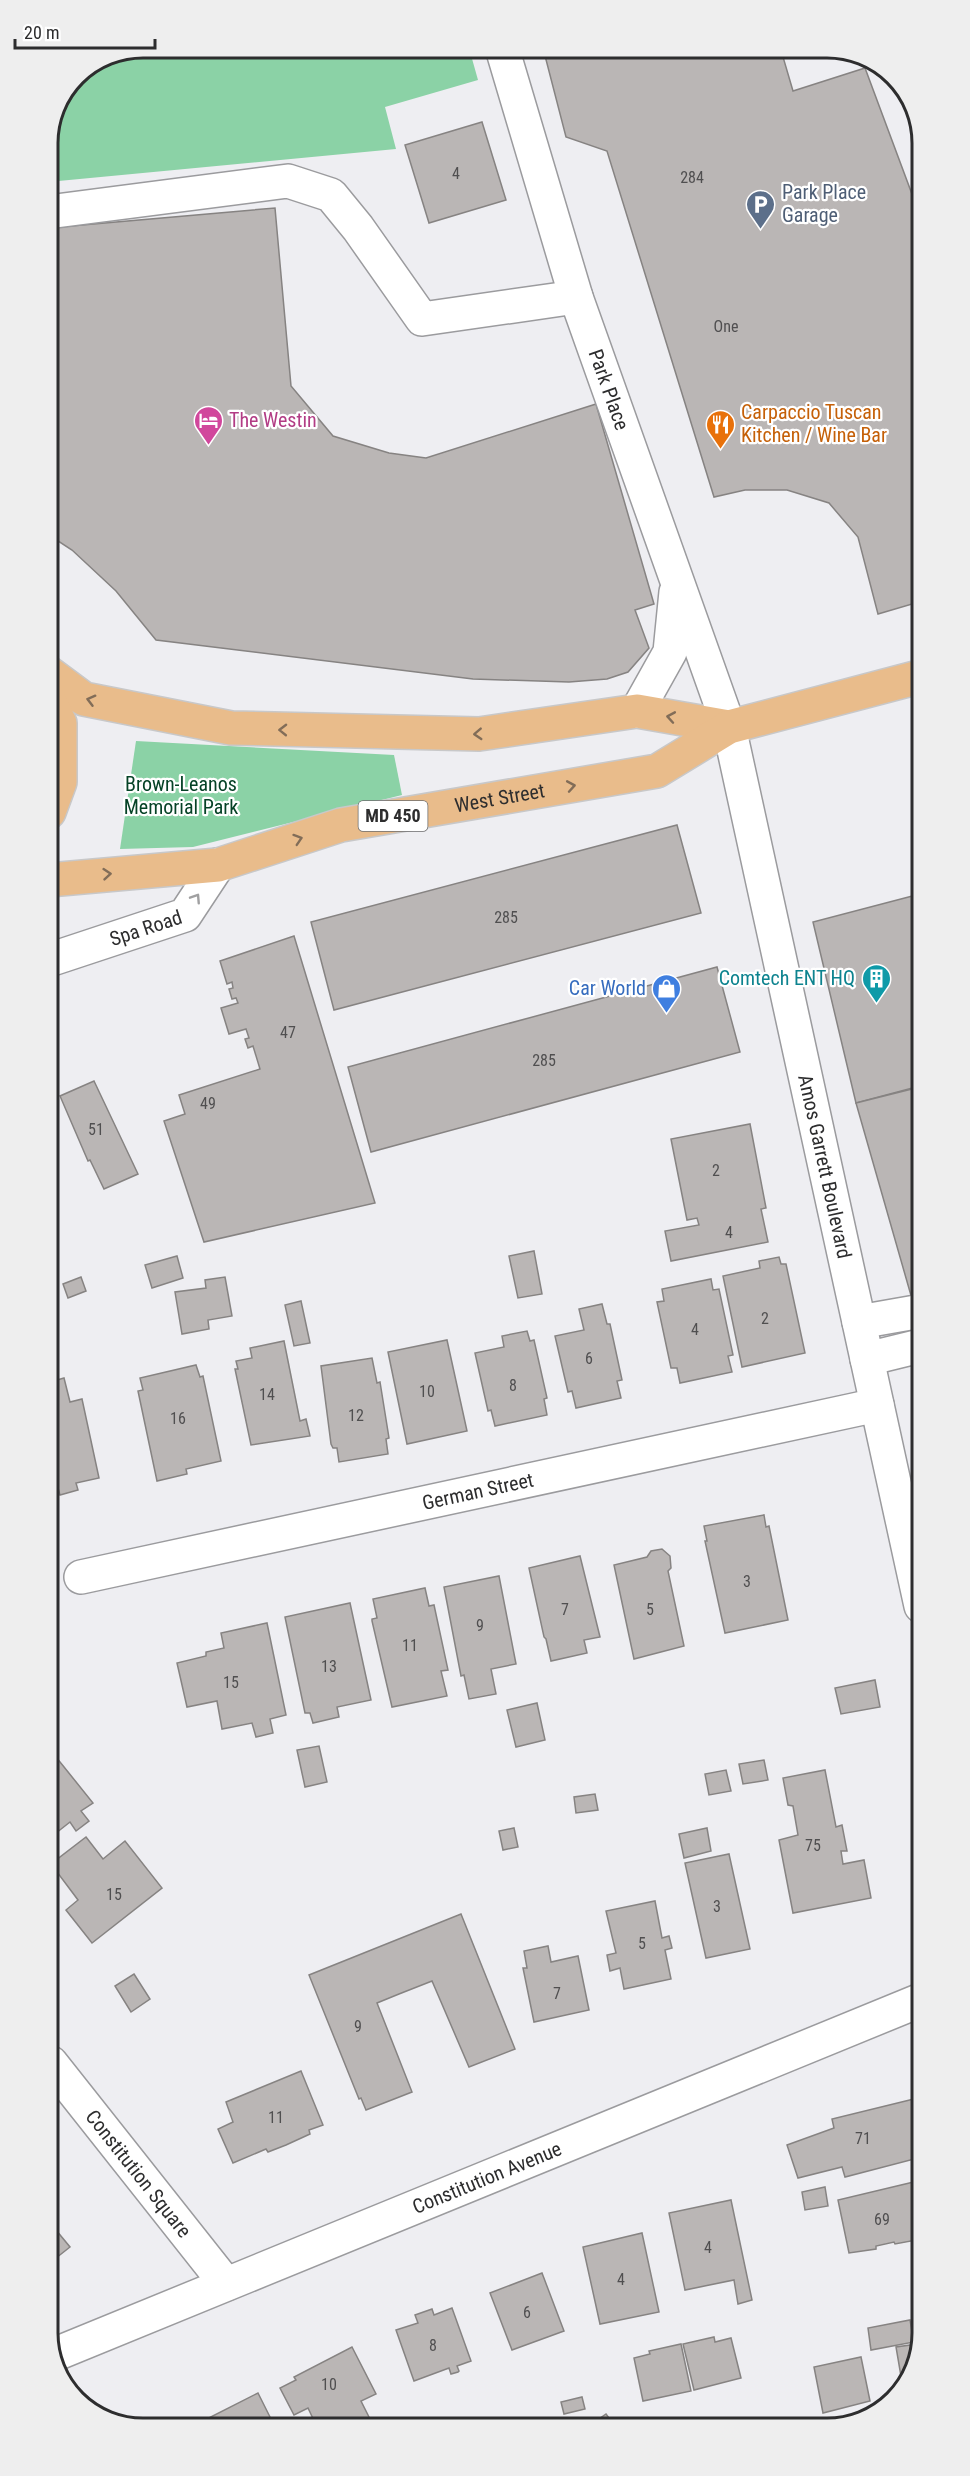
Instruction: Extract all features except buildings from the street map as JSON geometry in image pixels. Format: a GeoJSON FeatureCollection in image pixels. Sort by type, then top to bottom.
{"type":"FeatureCollection","features":[{"type":"Feature","properties":{"kind":"main road","name":"West Street"},"geometry":{"type":"LineString","coordinates":[[59,879],[218,865],[341,825],[657,771],[729,727],[912,679]]}},
{"type":"Feature","properties":{"kind":"main road","name":"West Street"},"geometry":{"type":"LineString","coordinates":[[59,680],[84,699],[231,728],[479,734],[637,711],[729,727]]}},
{"type":"Feature","properties":{"kind":"main road"},"geometry":{"type":"LineString","coordinates":[[59,721],[59,785]]}},
{"type":"Feature","properties":{"kind":"street","name":"Park Place"},"geometry":{"type":"LineString","coordinates":[[505,59],[576,297],[729,727]]}},
{"type":"Feature","properties":{"kind":"street"},"geometry":{"type":"LineString","coordinates":[[59,211],[288,181],[331,195],[358,228],[422,319],[576,297]]}},
{"type":"Feature","properties":{"kind":"street"},"geometry":{"type":"LineString","coordinates":[[637,711],[670,652],[677,581]]}},
{"type":"Feature","properties":{"kind":"street","name":"Amos Garrett Boulevard"},"geometry":{"type":"LineString","coordinates":[[729,727],[912,1565]]}},
{"type":"Feature","properties":{"kind":"street","name":"Spa Road"},"geometry":{"type":"LineString","coordinates":[[59,957],[185,915],[218,865]]}},
{"type":"Feature","properties":{"kind":"street"},"geometry":{"type":"LineString","coordinates":[[859,1322],[912,1313]]}},
{"type":"Feature","properties":{"kind":"street"},"geometry":{"type":"LineString","coordinates":[[867,1359],[912,1348]]}},
{"type":"Feature","properties":{"kind":"street","name":"German Street"},"geometry":{"type":"LineString","coordinates":[[81,1577],[877,1405]]}},
{"type":"Feature","properties":{"kind":"street","name":"Constitution Avenue"},"geometry":{"type":"LineString","coordinates":[[61,2352],[912,2004]]}},
{"type":"Feature","properties":{"kind":"street","name":"Constitution Square"},"geometry":{"type":"LineString","coordinates":[[59,2073],[226,2284]]}},
{"type":"Feature","properties":{"kind":"green space"},"geometry":{"type":"Polygon","coordinates":[[[472,59],[478,80],[385,107],[396,149],[59,181],[59,138],[61,122],[67,106],[76,92],[101,70],[127,60],[472,59]]]}},
{"type":"Feature","properties":{"kind":"green space","name":"Brown-Leanos Memorial Park"},"geometry":{"type":"Polygon","coordinates":[[[136,741],[394,755],[402,795],[193,847],[120,849],[136,741]]]}},
{"type":"Feature","properties":{"kind":"place","name":"Park Place Garage"},"geometry":{"type":"Point","coordinates":[761,230]}},
{"type":"Feature","properties":{"kind":"place","name":"The Westin"},"geometry":{"type":"Point","coordinates":[208,446]}},
{"type":"Feature","properties":{"kind":"place","name":"Carpaccio Tuscan Kitchen / Wine Bar"},"geometry":{"type":"Point","coordinates":[720,450]}},
{"type":"Feature","properties":{"kind":"place","name":"Comtech ENT HQ"},"geometry":{"type":"Point","coordinates":[876,1004]}},
{"type":"Feature","properties":{"kind":"place","name":"Car World"},"geometry":{"type":"Point","coordinates":[667,1014]}}]}
